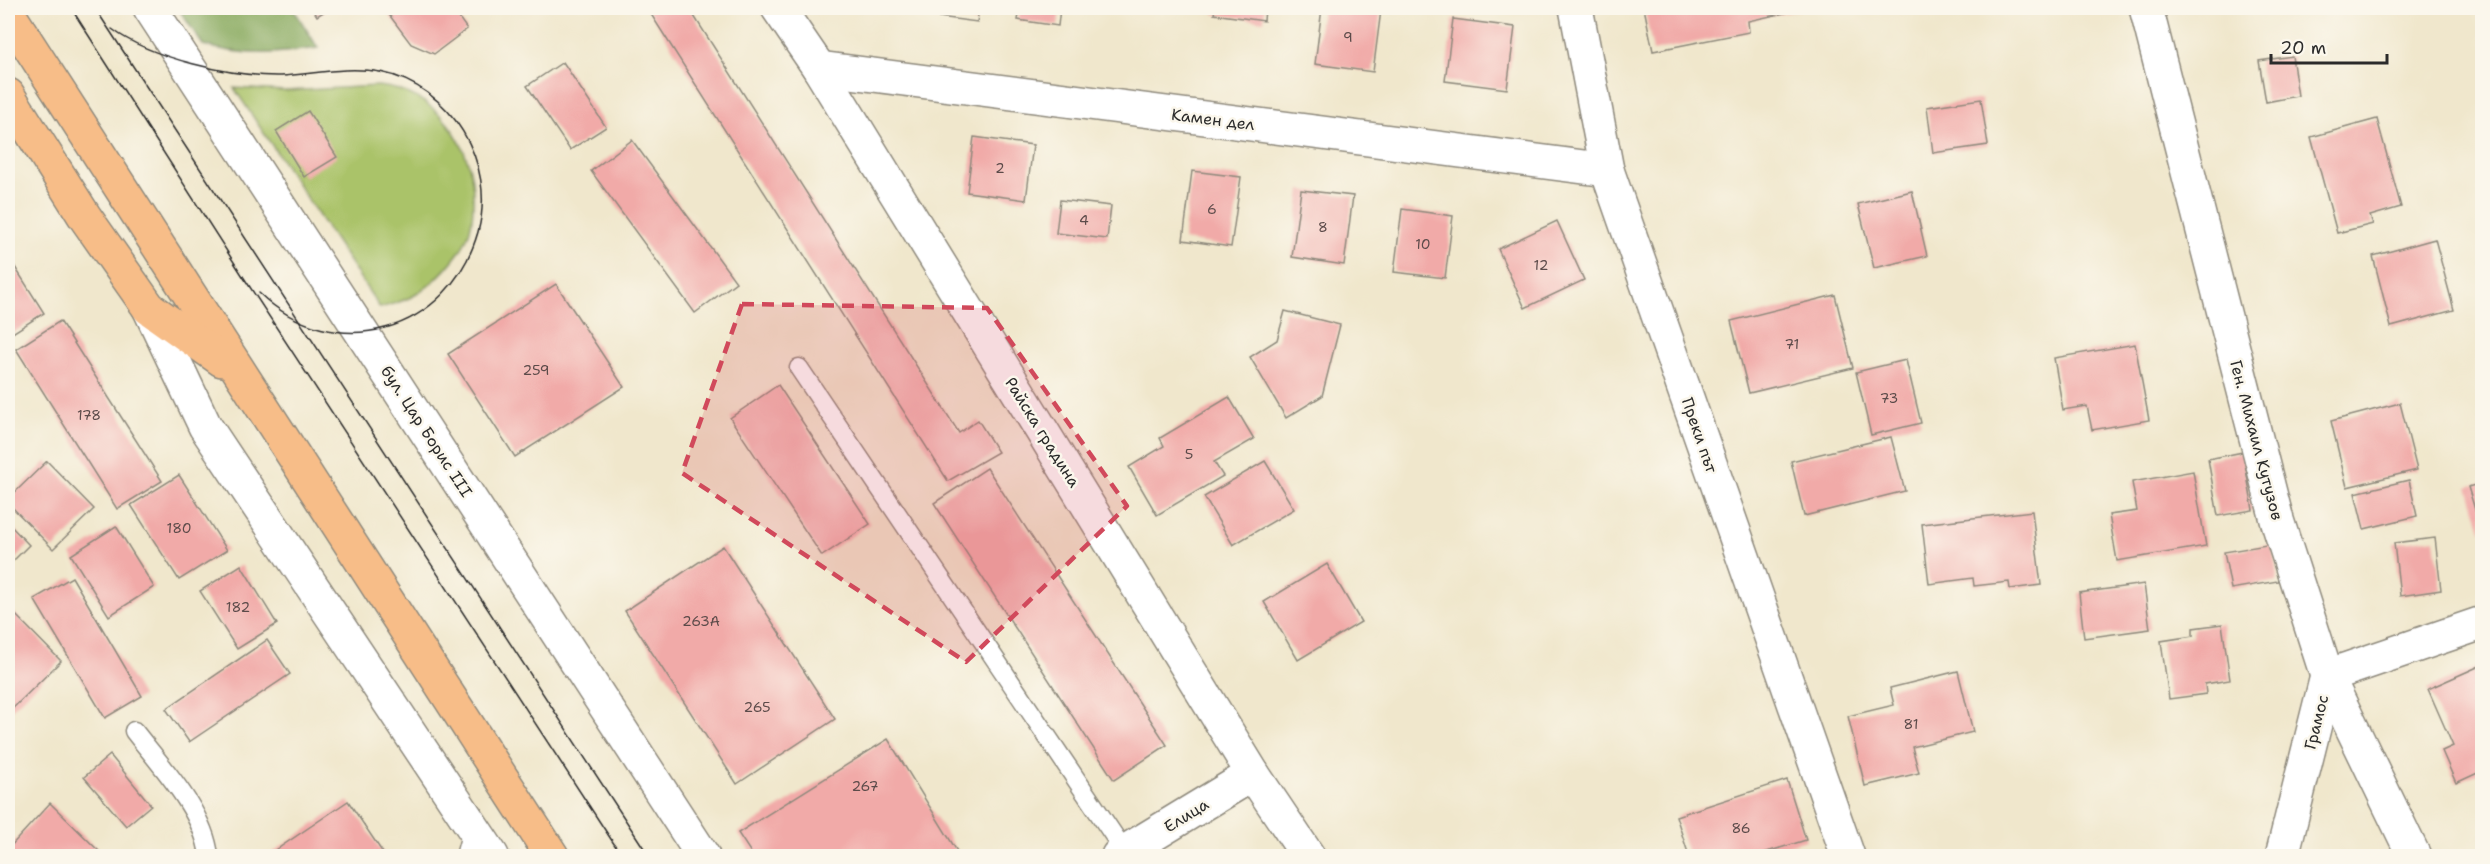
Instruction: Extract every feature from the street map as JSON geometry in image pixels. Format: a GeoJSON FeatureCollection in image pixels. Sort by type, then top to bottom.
{"type":"FeatureCollection","features":[{"type":"Feature","properties":{"kind":"main road"},"geometry":{"type":"LineString","coordinates":[[8,13],[236,370],[552,856]]}},
{"type":"Feature","properties":{"kind":"main road"},"geometry":{"type":"LineString","coordinates":[[8,95],[85,216],[149,308],[236,370]]}},
{"type":"Feature","properties":{"kind":"street","name":"бул. Цар Борис III"},"geometry":{"type":"LineString","coordinates":[[150,8],[703,856]]}},
{"type":"Feature","properties":{"kind":"street","name":"Райска градина"},"geometry":{"type":"LineString","coordinates":[[778,8],[819,68],[1253,774],[1308,856]]}},
{"type":"Feature","properties":{"kind":"street","name":"Преки път"},"geometry":{"type":"LineString","coordinates":[[1576,8],[1607,170],[1848,856]]}},
{"type":"Feature","properties":{"kind":"street","name":"Ген. Михаил Кутузов"},"geometry":{"type":"LineString","coordinates":[[2146,8],[2277,520],[2327,676],[2414,856]]}},
{"type":"Feature","properties":{"kind":"street","name":"Камен дел"},"geometry":{"type":"LineString","coordinates":[[819,68],[1607,170]]}},
{"type":"Feature","properties":{"kind":"street"},"geometry":{"type":"LineString","coordinates":[[149,308],[205,426],[469,842],[492,856]]}},
{"type":"Feature","properties":{"kind":"street","name":"Грамос"},"geometry":{"type":"LineString","coordinates":[[2282,856],[2327,676],[2482,623]]}},
{"type":"Feature","properties":{"kind":"street","name":"Елица"},"geometry":{"type":"LineString","coordinates":[[1122,854],[1253,774]]}},
{"type":"Feature","properties":{"kind":"lane"},"geometry":{"type":"LineString","coordinates":[[799,368],[1122,854]]}},
{"type":"Feature","properties":{"kind":"lane"},"geometry":{"type":"LineString","coordinates":[[134,730],[190,806],[208,847],[209,856]]}},
{"type":"Feature","properties":{"kind":"highlighted area"},"geometry":{"type":"Polygon","coordinates":[[[742,304],[987,308],[1127,506],[966,662],[682,473],[742,304]]]}},
{"type":"Feature","properties":{"kind":"green space"},"geometry":{"type":"Polygon","coordinates":[[[178,8],[293,8],[318,48],[288,52],[247,53],[203,45],[178,8]]]}},
{"type":"Feature","properties":{"kind":"green space"},"geometry":{"type":"Polygon","coordinates":[[[378,86],[399,90],[418,98],[435,110],[448,124],[467,160],[472,181],[473,202],[471,225],[467,238],[445,270],[422,291],[403,301],[380,308],[234,88],[285,91],[378,86]]]}},
{"type":"Feature","properties":{"kind":"building"},"geometry":{"type":"Polygon","coordinates":[[[312,8],[330,8],[317,16],[312,8]]]}},
{"type":"Feature","properties":{"kind":"building"},"geometry":{"type":"Polygon","coordinates":[[[384,8],[452,8],[467,29],[434,54],[411,44],[384,8]]]}},
{"type":"Feature","properties":{"kind":"building"},"geometry":{"type":"Polygon","coordinates":[[[647,8],[689,8],[959,433],[978,420],[998,452],[948,481],[647,8]]]}},
{"type":"Feature","properties":{"kind":"building"},"geometry":{"type":"Polygon","coordinates":[[[902,8],[979,8],[977,22],[901,12],[902,8]]]}},
{"type":"Feature","properties":{"kind":"building"},"geometry":{"type":"Polygon","coordinates":[[[1020,8],[1060,8],[1058,26],[1018,20],[1020,8]]]}},
{"type":"Feature","properties":{"kind":"building"},"geometry":{"type":"Polygon","coordinates":[[[1215,8],[1265,8],[1264,21],[1214,14],[1215,8]]]}},
{"type":"Feature","properties":{"kind":"building"},"geometry":{"type":"Polygon","coordinates":[[[1322,8],[1381,10],[1373,72],[1315,64],[1322,8]]]}},
{"type":"Feature","properties":{"kind":"building"},"geometry":{"type":"Polygon","coordinates":[[[1644,8],[1803,9],[1748,21],[1749,32],[1653,51],[1644,8]]]}},
{"type":"Feature","properties":{"kind":"building"},"geometry":{"type":"Polygon","coordinates":[[[1453,19],[1515,27],[1507,89],[1445,81],[1453,19]]]}},
{"type":"Feature","properties":{"kind":"building"},"geometry":{"type":"Polygon","coordinates":[[[2292,56],[2298,96],[2266,102],[2259,61],[2292,56]]]}},
{"type":"Feature","properties":{"kind":"building"},"geometry":{"type":"Polygon","coordinates":[[[563,62],[606,127],[570,150],[527,86],[563,62]]]}},
{"type":"Feature","properties":{"kind":"building"},"geometry":{"type":"Polygon","coordinates":[[[1981,99],[1988,145],[1933,153],[1927,107],[1981,99]]]}},
{"type":"Feature","properties":{"kind":"building"},"geometry":{"type":"Polygon","coordinates":[[[308,111],[337,157],[304,177],[276,131],[308,111]]]}},
{"type":"Feature","properties":{"kind":"building"},"geometry":{"type":"Polygon","coordinates":[[[2377,119],[2401,207],[2370,216],[2373,224],[2337,233],[2311,137],[2377,119]]]}},
{"type":"Feature","properties":{"kind":"building"},"geometry":{"type":"Polygon","coordinates":[[[974,137],[1033,145],[1026,200],[967,192],[974,137]]]}},
{"type":"Feature","properties":{"kind":"building"},"geometry":{"type":"Polygon","coordinates":[[[632,140],[736,282],[695,313],[591,171],[632,140]]]}},
{"type":"Feature","properties":{"kind":"building"},"geometry":{"type":"Polygon","coordinates":[[[1192,171],[1241,177],[1231,247],[1183,240],[1192,171]]]}},
{"type":"Feature","properties":{"kind":"building"},"geometry":{"type":"Polygon","coordinates":[[[1301,190],[1353,196],[1344,265],[1292,257],[1301,190]]]}},
{"type":"Feature","properties":{"kind":"building"},"geometry":{"type":"Polygon","coordinates":[[[1912,191],[1927,256],[1874,268],[1858,204],[1912,191]]]}},
{"type":"Feature","properties":{"kind":"building"},"geometry":{"type":"Polygon","coordinates":[[[1060,200],[1111,206],[1107,239],[1056,233],[1060,200]]]}},
{"type":"Feature","properties":{"kind":"building"},"geometry":{"type":"Polygon","coordinates":[[[1402,209],[1453,216],[1445,278],[1394,272],[1402,209]]]}},
{"type":"Feature","properties":{"kind":"building"},"geometry":{"type":"Polygon","coordinates":[[[1557,221],[1584,280],[1525,308],[1498,249],[1557,221]]]}},
{"type":"Feature","properties":{"kind":"building"},"geometry":{"type":"Polygon","coordinates":[[[2435,239],[2454,310],[2391,327],[2373,256],[2435,239]]]}},
{"type":"Feature","properties":{"kind":"building"},"geometry":{"type":"Polygon","coordinates":[[[8,256],[44,313],[8,336],[8,256]]]}},
{"type":"Feature","properties":{"kind":"building"},"geometry":{"type":"Polygon","coordinates":[[[556,284],[624,387],[515,457],[448,354],[556,284]]]}},
{"type":"Feature","properties":{"kind":"building"},"geometry":{"type":"Polygon","coordinates":[[[1835,295],[1853,368],[1749,393],[1731,321],[1835,295]]]}},
{"type":"Feature","properties":{"kind":"building"},"geometry":{"type":"Polygon","coordinates":[[[1285,311],[1340,325],[1322,396],[1286,418],[1250,357],[1277,340],[1285,311]]]}},
{"type":"Feature","properties":{"kind":"building"},"geometry":{"type":"Polygon","coordinates":[[[60,321],[162,481],[117,509],[16,349],[60,321]]]}},
{"type":"Feature","properties":{"kind":"building"},"geometry":{"type":"Polygon","coordinates":[[[2135,344],[2149,420],[2092,430],[2087,406],[2063,410],[2054,358],[2135,344]]]}},
{"type":"Feature","properties":{"kind":"building"},"geometry":{"type":"Polygon","coordinates":[[[1906,360],[1921,423],[1871,435],[1856,372],[1906,360]]]}},
{"type":"Feature","properties":{"kind":"building"},"geometry":{"type":"Polygon","coordinates":[[[778,385],[870,524],[822,556],[730,418],[778,385]]]}},
{"type":"Feature","properties":{"kind":"building"},"geometry":{"type":"Polygon","coordinates":[[[1229,397],[1254,439],[1214,462],[1223,476],[1157,515],[1129,467],[1164,446],[1160,438],[1229,397]]]}},
{"type":"Feature","properties":{"kind":"building"},"geometry":{"type":"Polygon","coordinates":[[[2400,403],[2417,470],[2347,487],[2331,421],[2400,403]]]}},
{"type":"Feature","properties":{"kind":"building"},"geometry":{"type":"Polygon","coordinates":[[[1891,437],[1905,491],[1804,516],[1791,461],[1891,437]]]}},
{"type":"Feature","properties":{"kind":"building"},"geometry":{"type":"Polygon","coordinates":[[[2243,452],[2253,510],[2218,516],[2208,459],[2243,452]]]}},
{"type":"Feature","properties":{"kind":"building"},"geometry":{"type":"Polygon","coordinates":[[[47,461],[94,509],[53,549],[8,503],[8,499],[47,461]]]}},
{"type":"Feature","properties":{"kind":"building"},"geometry":{"type":"Polygon","coordinates":[[[1265,461],[1294,509],[1233,545],[1204,497],[1265,461]]]}},
{"type":"Feature","properties":{"kind":"building"},"geometry":{"type":"Polygon","coordinates":[[[987,468],[1167,745],[1114,780],[934,503],[987,468]]]}},
{"type":"Feature","properties":{"kind":"building"},"geometry":{"type":"Polygon","coordinates":[[[2193,471],[2206,546],[2117,561],[2109,515],[2137,511],[2132,482],[2193,471]]]}},
{"type":"Feature","properties":{"kind":"building"},"geometry":{"type":"Polygon","coordinates":[[[179,475],[227,550],[179,580],[131,505],[179,475]]]}},
{"type":"Feature","properties":{"kind":"building"},"geometry":{"type":"Polygon","coordinates":[[[2409,480],[2417,516],[2364,529],[2355,493],[2409,480]]]}},
{"type":"Feature","properties":{"kind":"building"},"geometry":{"type":"Polygon","coordinates":[[[2482,483],[2482,532],[2468,487],[2482,483]]]}},
{"type":"Feature","properties":{"kind":"building"},"geometry":{"type":"Polygon","coordinates":[[[2032,511],[2041,585],[2010,589],[2009,582],[1974,586],[1973,578],[1929,584],[1922,524],[2032,511]]]}},
{"type":"Feature","properties":{"kind":"building"},"geometry":{"type":"Polygon","coordinates":[[[8,523],[29,545],[8,566],[8,523]]]}},
{"type":"Feature","properties":{"kind":"building"},"geometry":{"type":"Polygon","coordinates":[[[116,526],[154,587],[109,616],[71,555],[116,526]]]}},
{"type":"Feature","properties":{"kind":"building"},"geometry":{"type":"Polygon","coordinates":[[[2435,538],[2441,590],[2400,596],[2394,543],[2435,538]]]}},
{"type":"Feature","properties":{"kind":"building"},"geometry":{"type":"Polygon","coordinates":[[[2272,544],[2278,581],[2231,589],[2224,552],[2272,544]]]}},
{"type":"Feature","properties":{"kind":"building"},"geometry":{"type":"Polygon","coordinates":[[[723,546],[835,719],[737,784],[625,611],[723,546]]]}},
{"type":"Feature","properties":{"kind":"building"},"geometry":{"type":"Polygon","coordinates":[[[1327,564],[1361,622],[1298,660],[1264,602],[1327,564]]]}},
{"type":"Feature","properties":{"kind":"building"},"geometry":{"type":"Polygon","coordinates":[[[241,565],[277,624],[237,649],[200,591],[241,565]]]}},
{"type":"Feature","properties":{"kind":"building"},"geometry":{"type":"Polygon","coordinates":[[[72,577],[142,696],[105,718],[34,599],[72,577]]]}},
{"type":"Feature","properties":{"kind":"building"},"geometry":{"type":"Polygon","coordinates":[[[2144,584],[2150,629],[2084,638],[2079,593],[2144,584]]]}},
{"type":"Feature","properties":{"kind":"building"},"geometry":{"type":"Polygon","coordinates":[[[8,607],[61,661],[8,713],[8,607]]]}},
{"type":"Feature","properties":{"kind":"building"},"geometry":{"type":"Polygon","coordinates":[[[2222,624],[2230,680],[2205,684],[2206,694],[2169,699],[2161,641],[2193,636],[2193,628],[2222,624]]]}},
{"type":"Feature","properties":{"kind":"building"},"geometry":{"type":"Polygon","coordinates":[[[267,640],[290,674],[189,742],[166,709],[267,640]]]}},
{"type":"Feature","properties":{"kind":"building"},"geometry":{"type":"Polygon","coordinates":[[[2482,665],[2482,771],[2456,783],[2442,751],[2453,746],[2428,689],[2482,665]]]}},
{"type":"Feature","properties":{"kind":"building"},"geometry":{"type":"Polygon","coordinates":[[[1958,671],[1973,732],[1912,747],[1919,773],[1865,786],[1848,716],[1894,705],[1890,688],[1958,671]]]}},
{"type":"Feature","properties":{"kind":"building"},"geometry":{"type":"Polygon","coordinates":[[[888,739],[960,856],[753,856],[738,833],[888,739]]]}},
{"type":"Feature","properties":{"kind":"building"},"geometry":{"type":"Polygon","coordinates":[[[110,755],[151,805],[126,826],[84,777],[110,755]]]}},
{"type":"Feature","properties":{"kind":"building"},"geometry":{"type":"Polygon","coordinates":[[[1787,780],[1806,840],[1754,856],[1689,856],[1676,816],[1787,780]]]}},
{"type":"Feature","properties":{"kind":"building"},"geometry":{"type":"Polygon","coordinates":[[[348,801],[385,856],[275,856],[273,852],[348,801]]]}},
{"type":"Feature","properties":{"kind":"building"},"geometry":{"type":"Polygon","coordinates":[[[50,803],[104,856],[8,856],[8,849],[50,803]]]}},
{"type":"Feature","properties":{"kind":"tram line"},"geometry":{"type":"LineString","coordinates":[[71,8],[246,281],[622,856]]}},
{"type":"Feature","properties":{"kind":"tram line"},"geometry":{"type":"LineString","coordinates":[[95,8],[649,856]]}},
{"type":"Feature","properties":{"kind":"tram line"},"geometry":{"type":"LineString","coordinates":[[112,29],[148,49],[170,57],[240,73],[281,76],[343,70],[380,72],[405,80],[428,93],[463,131],[474,155],[481,180],[482,206],[478,232],[463,267],[442,294],[416,315],[386,328],[354,332],[321,328],[289,315],[259,293]]}}]}
